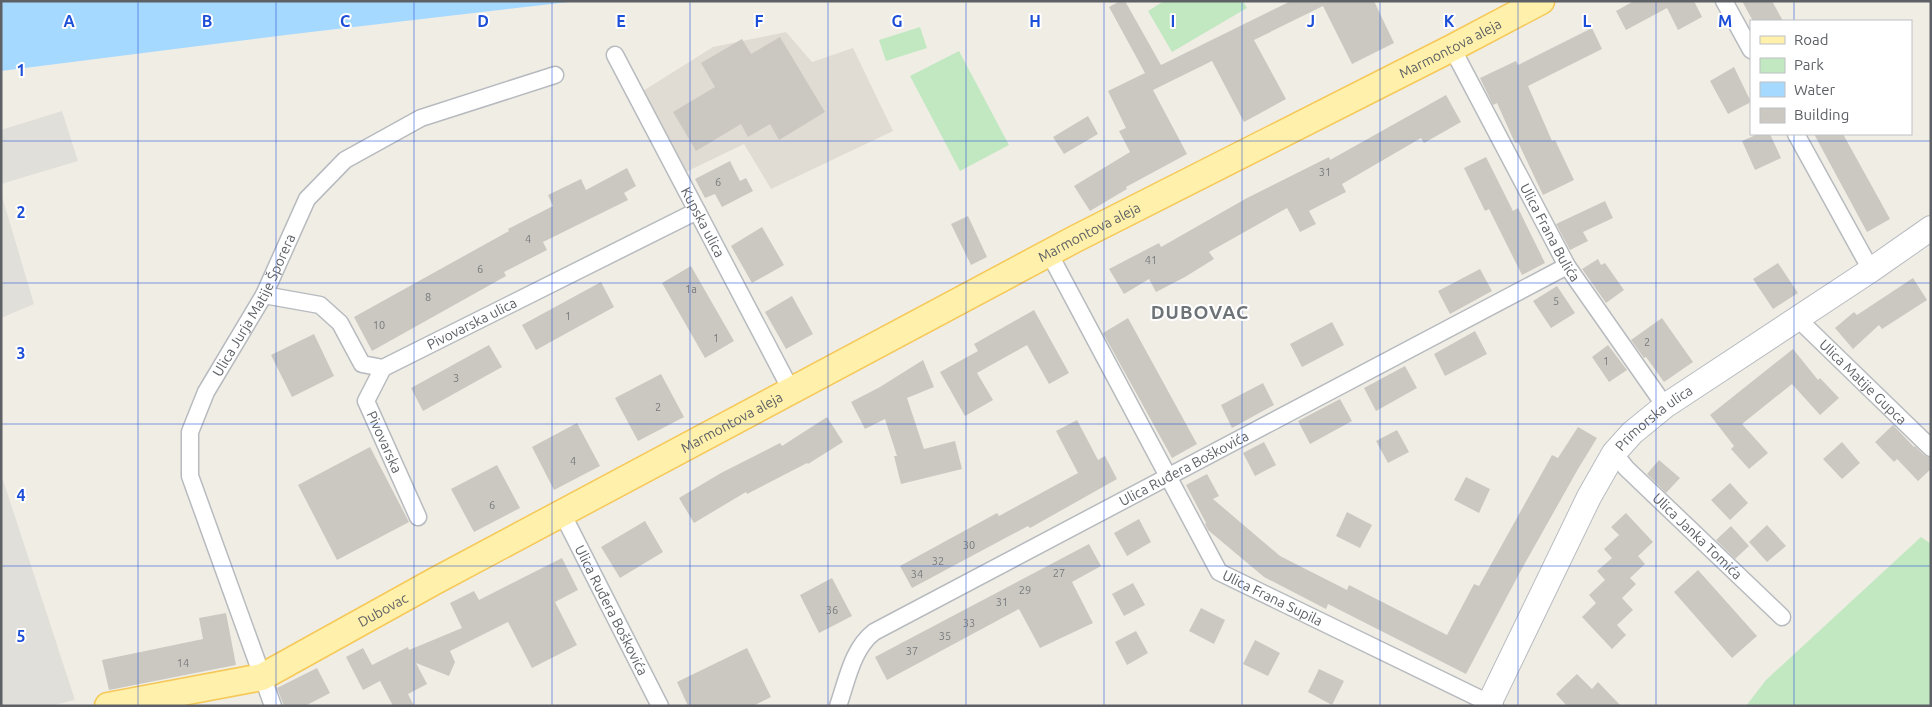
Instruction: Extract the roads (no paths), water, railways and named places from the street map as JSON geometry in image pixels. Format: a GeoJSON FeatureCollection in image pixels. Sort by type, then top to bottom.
{"type":"FeatureCollection","features":[{"type":"Feature","properties":{"kind":"main road","name":"Marmontova aleja"},"geometry":{"type":"LineString","coordinates":[[642,469],[1049,253],[1541,1]]}},
{"type":"Feature","properties":{"kind":"main road","name":"Primorska ulica"},"geometry":{"type":"LineString","coordinates":[[1491,705],[1589,497],[1614,453],[1632,433],[1665,406],[1871,270],[1931,228]]}},
{"type":"Feature","properties":{"kind":"main road","name":"Dubovac"},"geometry":{"type":"LineString","coordinates":[[108,706],[262,677],[435,580],[642,469]]}},
{"type":"Feature","properties":{"kind":"street"},"geometry":{"type":"LineString","coordinates":[[1724,1],[1750,48]]}},
{"type":"Feature","properties":{"kind":"street","name":"Ulica Frana Bulića"},"geometry":{"type":"LineString","coordinates":[[1452,48],[1567,266],[1665,406]]}},
{"type":"Feature","properties":{"kind":"street","name":"Kupska ulica"},"geometry":{"type":"LineString","coordinates":[[616,55],[791,390]]}},
{"type":"Feature","properties":{"kind":"street","name":"Ulica Jurja Matije Šporera"},"geometry":{"type":"LineString","coordinates":[[273,706],[190,476],[190,432],[206,392],[264,295],[307,199],[345,160],[421,118],[555,76]]}},
{"type":"Feature","properties":{"kind":"street"},"geometry":{"type":"LineString","coordinates":[[1797,135],[1871,270]]}},
{"type":"Feature","properties":{"kind":"street","name":"Pivovarska ulica"},"geometry":{"type":"LineString","coordinates":[[383,368],[697,211]]}},
{"type":"Feature","properties":{"kind":"street","name":"Ulica Frana Supila"},"geometry":{"type":"LineString","coordinates":[[1049,253],[1219,572],[1491,705]]}},
{"type":"Feature","properties":{"kind":"street","name":"Ulica Ruđera Boškovića"},"geometry":{"type":"LineString","coordinates":[[838,706],[863,640],[874,632],[1567,266]]}},
{"type":"Feature","properties":{"kind":"street"},"geometry":{"type":"LineString","coordinates":[[264,295],[320,305],[340,323],[362,364],[383,368]]}},
{"type":"Feature","properties":{"kind":"street","name":"Ulica Matije Gupca"},"geometry":{"type":"LineString","coordinates":[[1797,318],[1931,448]]}},
{"type":"Feature","properties":{"kind":"street","name":"Pivovarska"},"geometry":{"type":"LineString","coordinates":[[383,368],[366,401],[418,517]]}},
{"type":"Feature","properties":{"kind":"street","name":"Ulica Janka Tomića"},"geometry":{"type":"LineString","coordinates":[[1614,453],[1626,468],[1782,617]]}},
{"type":"Feature","properties":{"kind":"street","name":"Ulica Ruđera Boškovića"},"geometry":{"type":"LineString","coordinates":[[562,513],[660,706]]}},
{"type":"Feature","properties":{"kind":"water"},"geometry":{"type":"Polygon","coordinates":[[[1,1],[577,1],[1,71],[1,1]]]}},
{"type":"Feature","properties":{"kind":"district","name":"DUBOVAC"},"geometry":{"type":"Point","coordinates":[1200,312]}}]}
